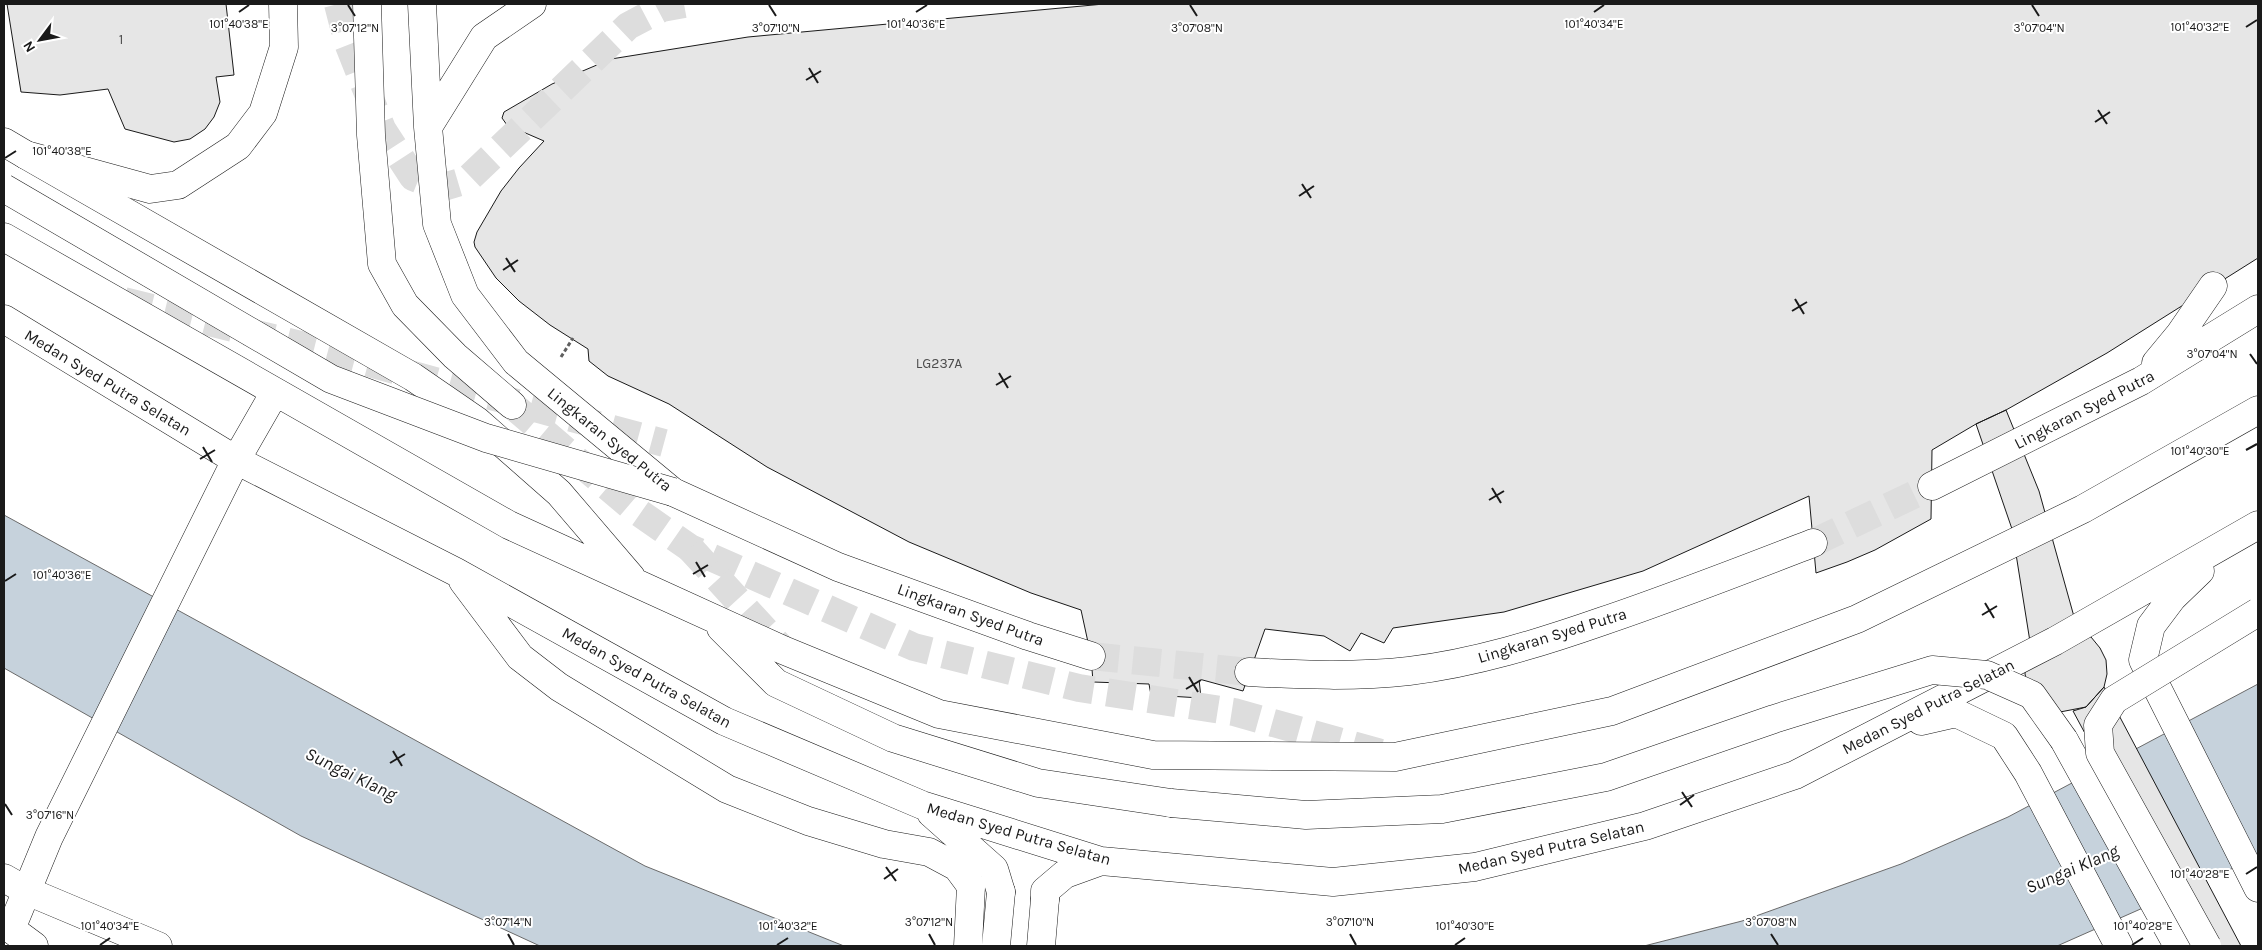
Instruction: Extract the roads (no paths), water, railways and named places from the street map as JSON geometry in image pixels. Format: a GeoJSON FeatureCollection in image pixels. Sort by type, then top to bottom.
{"type":"FeatureCollection","features":[{"type":"Feature","properties":{"kind":"main road"},"geometry":{"type":"LineString","coordinates":[[15,148],[150,188],[178,185],[238,146],[263,113],[284,47],[283,4]]}},
{"type":"Feature","properties":{"kind":"main road"},"geometry":{"type":"LineString","coordinates":[[367,4],[371,135],[382,264],[405,305],[455,356],[512,405]]}},
{"type":"Feature","properties":{"kind":"main road","name":"Lingkaran Syed Putra"},"geometry":{"type":"LineString","coordinates":[[422,4],[428,127],[437,224],[465,295],[516,362],[673,492],[838,567],[1028,636],[1091,656]]}},
{"type":"Feature","properties":{"kind":"main road"},"geometry":{"type":"LineString","coordinates":[[428,127],[484,36],[532,4]]}},
{"type":"Feature","properties":{"kind":"main road"},"geometry":{"type":"LineString","coordinates":[[15,148],[413,377],[469,416],[559,493],[638,584]]}},
{"type":"Feature","properties":{"kind":"main road"},"geometry":{"type":"LineString","coordinates":[[4,188],[331,379],[486,438],[673,492]]}},
{"type":"Feature","properties":{"kind":"main road"},"geometry":{"type":"LineString","coordinates":[[4,237],[509,525],[782,650],[940,714],[1153,755],[1395,757],[1612,711],[1857,619],[2083,509],[2258,410]]}},
{"type":"Feature","properties":{"kind":"main road"},"geometry":{"type":"LineString","coordinates":[[2141,381],[2180,334],[2214,286]]}},
{"type":"Feature","properties":{"kind":"main road","name":"Lingkaran Syed Putra"},"geometry":{"type":"LineString","coordinates":[[1932,486],[2141,381],[2258,309]]}},
{"type":"Feature","properties":{"kind":"main road","name":"Medan Syed Putra Selatan"},"geometry":{"type":"LineString","coordinates":[[4,319],[236,460],[456,572],[724,721],[922,805],[1101,861],[1333,882],[1475,867],[1646,826],[1795,774],[2055,641],[2230,543],[2258,525]]}},
{"type":"Feature","properties":{"kind":"main road"},"geometry":{"type":"LineString","coordinates":[[34,946],[8,927],[15,884],[49,837],[214,508],[236,460],[275,392]]}},
{"type":"Feature","properties":{"kind":"main road"},"geometry":{"type":"LineString","coordinates":[[2230,543],[2172,598],[2150,626],[2143,660],[2258,888]]}},
{"type":"Feature","properties":{"kind":"main road","name":"Lingkaran Syed Putra"},"geometry":{"type":"LineString","coordinates":[[1250,672],[1324,676],[1376,673],[1409,671],[1483,658],[1542,642],[1654,604],[1813,544]]}},
{"type":"Feature","properties":{"kind":"main road"},"geometry":{"type":"LineString","coordinates":[[456,572],[520,656],[560,687],[727,789],[808,821],[884,844],[929,852],[957,867],[971,886],[968,946]]}},
{"type":"Feature","properties":{"kind":"main road"},"geometry":{"type":"LineString","coordinates":[[2207,946],[2100,753],[2098,725],[2114,700],[2258,612]]}},
{"type":"Feature","properties":{"kind":"main road"},"geometry":{"type":"LineString","coordinates":[[710,617],[776,683],[893,738],[1038,783],[1171,803],[1306,815],[1442,809],[1606,777],[1774,719],[1932,670],[1987,675],[2032,695],[2059,733],[2178,946]]}},
{"type":"Feature","properties":{"kind":"main road"},"geometry":{"type":"LineString","coordinates":[[1884,729],[1956,714],[2004,736],[2028,772],[2119,946]]}},
{"type":"Feature","properties":{"kind":"main road"},"geometry":{"type":"LineString","coordinates":[[922,805],[994,869],[1001,892],[996,946]]}},
{"type":"Feature","properties":{"kind":"main road"},"geometry":{"type":"LineString","coordinates":[[1041,946],[1045,891],[1065,874],[1101,861]]}},
{"type":"Feature","properties":{"kind":"main road"},"geometry":{"type":"LineString","coordinates":[[15,884],[158,946]]}},
{"type":"Feature","properties":{"kind":"water","name":"Sungai Klang"},"geometry":{"type":"Polygon","coordinates":[[[4,515],[645,866],[844,946],[540,946],[301,836],[4,668],[4,515]]]}},
{"type":"Feature","properties":{"kind":"water","name":"Sungai Klang"},"geometry":{"type":"Polygon","coordinates":[[[2258,684],[2258,857],[2057,946],[1644,946],[1742,921],[1901,864],[2008,817],[2258,684]]]}},
{"type":"Feature","properties":{"kind":"tunnel"},"geometry":{"type":"LineString","coordinates":[[338,4],[348,43],[382,129],[413,177],[440,188],[467,180],[628,26],[662,8],[684,4]]}},
{"type":"Feature","properties":{"kind":"tunnel"},"geometry":{"type":"LineString","coordinates":[[124,301],[321,350],[664,443]]}},
{"type":"Feature","properties":{"kind":"tunnel"},"geometry":{"type":"LineString","coordinates":[[512,405],[634,509],[690,548],[914,647],[1079,688],[1234,712],[1381,753]]}},
{"type":"Feature","properties":{"kind":"tunnel"},"geometry":{"type":"LineString","coordinates":[[1813,543],[1932,486]]}},
{"type":"Feature","properties":{"kind":"tunnel"},"geometry":{"type":"LineString","coordinates":[[690,548],[783,650]]}},
{"type":"Feature","properties":{"kind":"tunnel"},"geometry":{"type":"LineString","coordinates":[[1091,656],[1249,672]]}}]}
